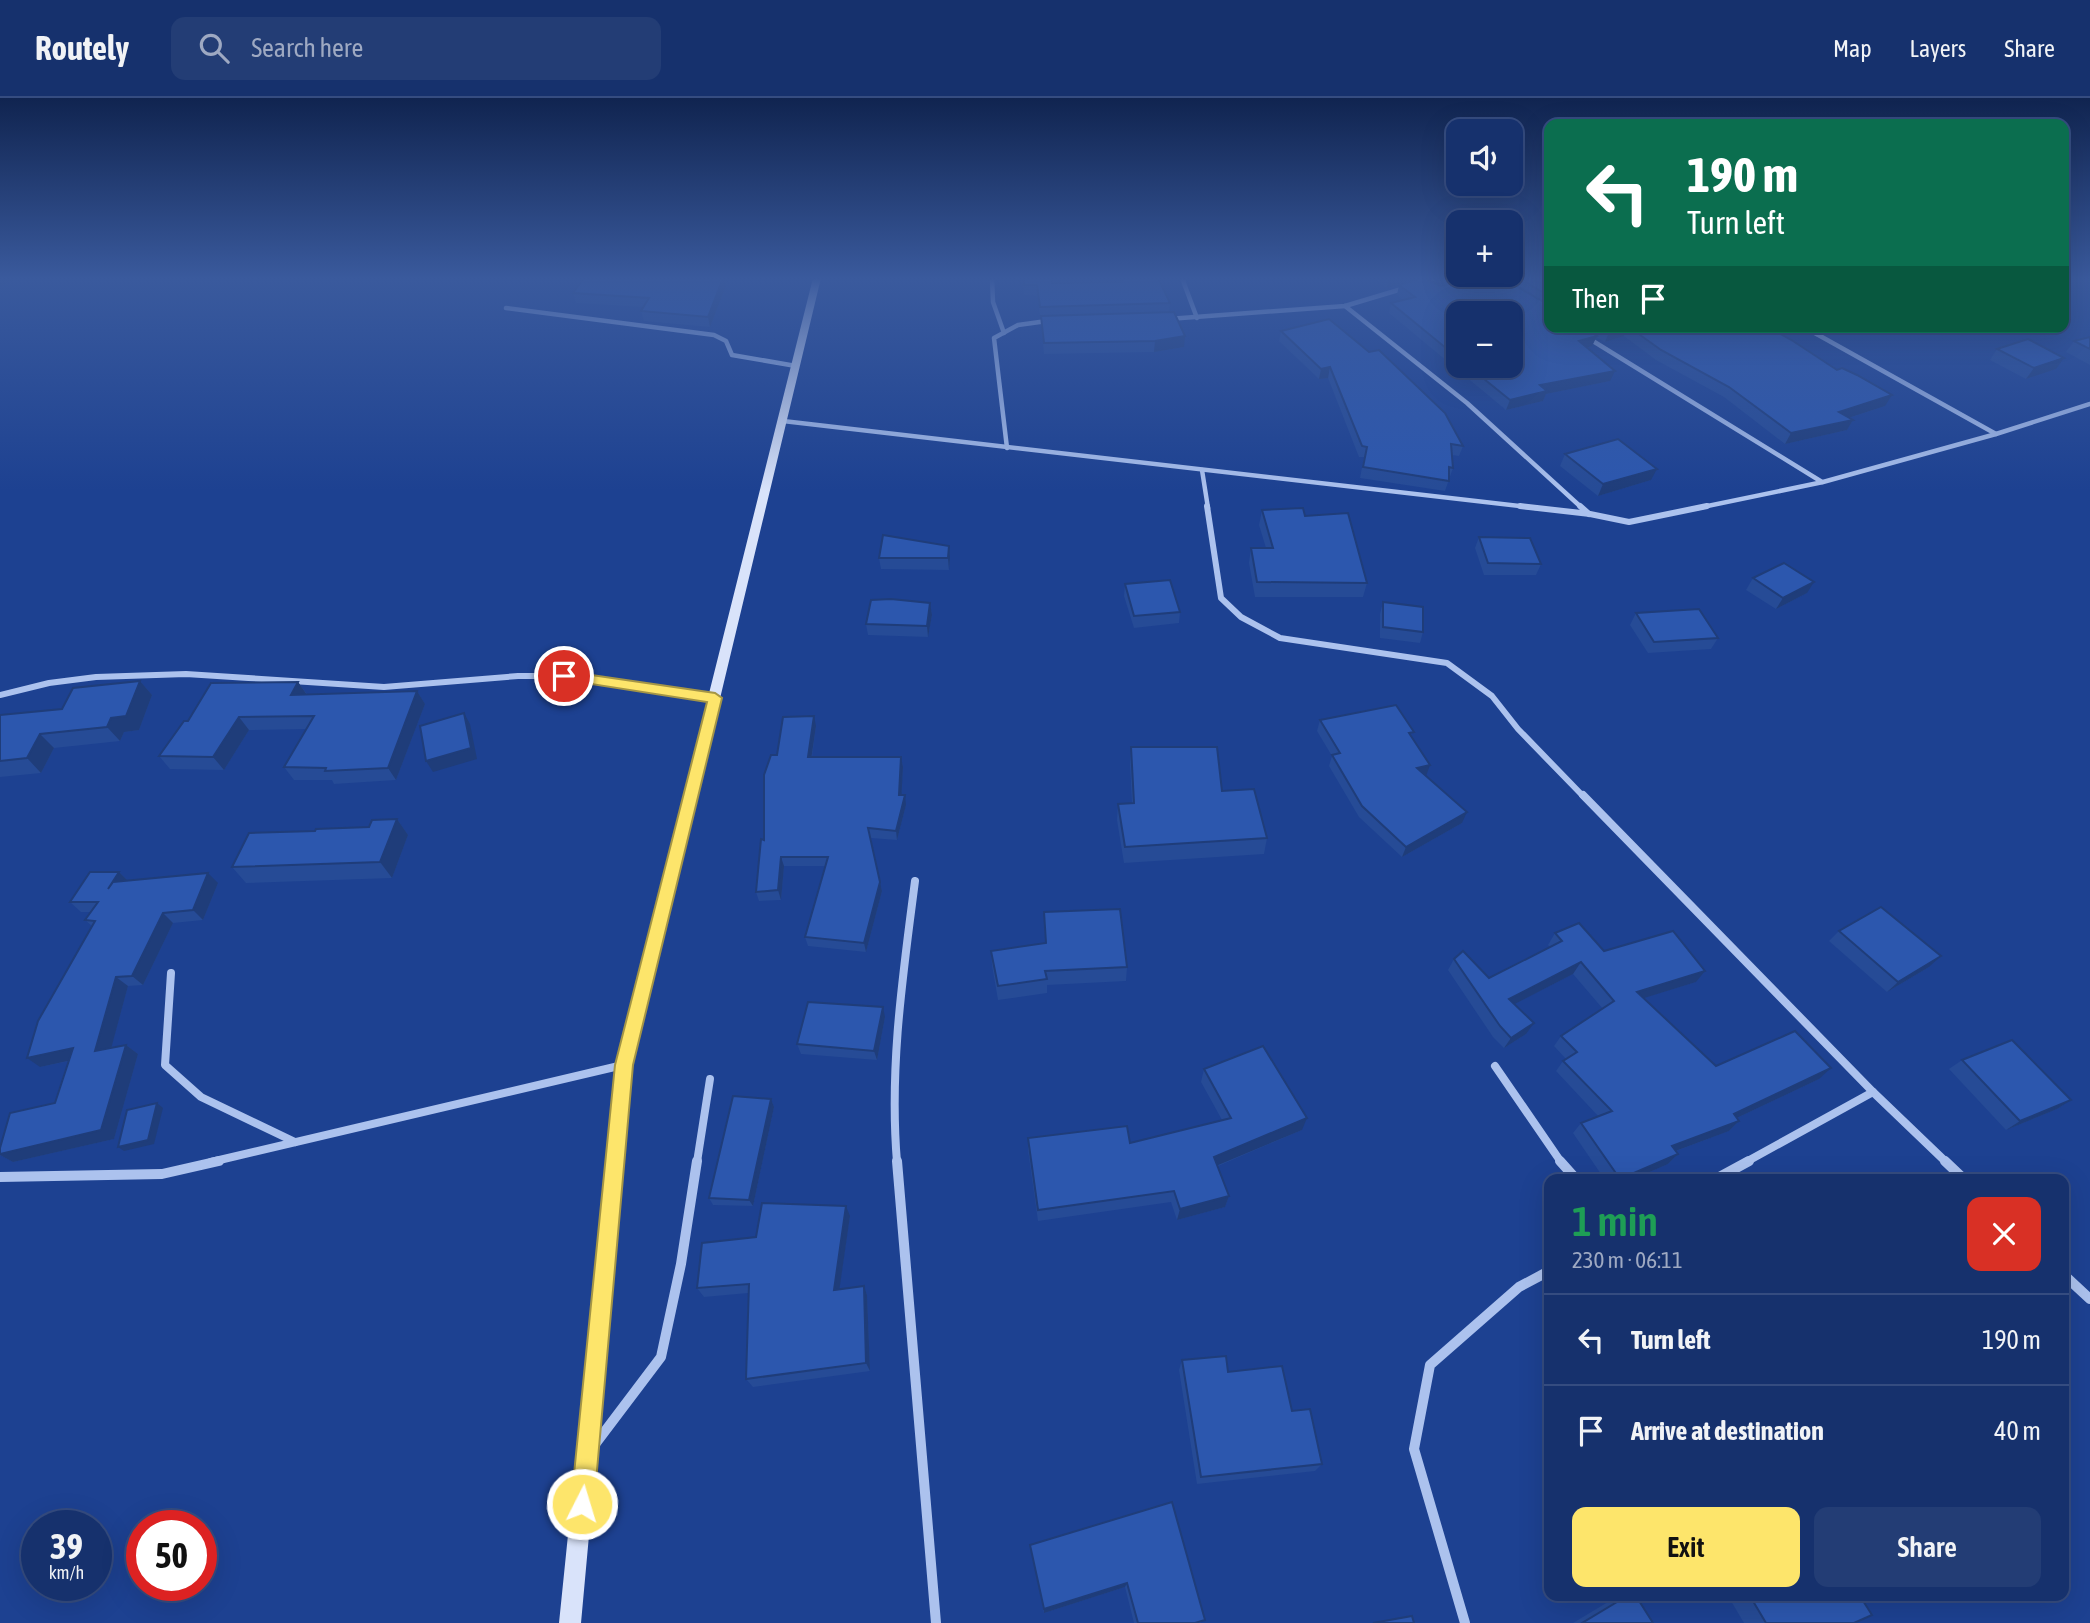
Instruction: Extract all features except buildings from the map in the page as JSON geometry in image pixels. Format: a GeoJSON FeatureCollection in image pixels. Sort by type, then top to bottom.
{"type":"FeatureCollection","features":[{"type":"Feature","properties":{"kind":"main road"},"geometry":{"type":"LineString","coordinates":[[570,1623],[624,1065],[800,349]]}},
{"type":"Feature","properties":{"kind":"street"},"geometry":{"type":"LineString","coordinates":[[730,349],[733,355],[796,366]]}},
{"type":"Feature","properties":{"kind":"street"},"geometry":{"type":"LineString","coordinates":[[995,349],[1007,448]]}},
{"type":"Feature","properties":{"kind":"street"},"geometry":{"type":"LineString","coordinates":[[1399,349],[1467,403],[1590,514]]}},
{"type":"Feature","properties":{"kind":"street"},"geometry":{"type":"LineString","coordinates":[[1607,349],[1823,482]]}},
{"type":"Feature","properties":{"kind":"street"},"geometry":{"type":"LineString","coordinates":[[1843,349],[1996,434]]}},
{"type":"Feature","properties":{"kind":"street"},"geometry":{"type":"LineString","coordinates":[[783,421],[1590,514],[1629,522],[1823,482],[1996,434],[2090,404]]}},
{"type":"Feature","properties":{"kind":"street"},"geometry":{"type":"LineString","coordinates":[[1202,470],[1221,598],[1234,612],[1261,632],[1280,638],[1447,663],[1476,681],[1492,696],[1518,729],[1873,1092],[1959,1174]]}},
{"type":"Feature","properties":{"kind":"street"},"geometry":{"type":"LineString","coordinates":[[0,695],[49,683],[96,677],[186,674],[384,687],[518,676],[564,676],[715,698]]}},
{"type":"Feature","properties":{"kind":"street"},"geometry":{"type":"LineString","coordinates":[[915,881],[898,1015],[895,1136],[936,1623]]}},
{"type":"Feature","properties":{"kind":"street"},"geometry":{"type":"LineString","coordinates":[[171,973],[164,1065],[201,1097],[295,1143]]}},
{"type":"Feature","properties":{"kind":"street"},"geometry":{"type":"LineString","coordinates":[[0,1177],[162,1174],[624,1065]]}},
{"type":"Feature","properties":{"kind":"street"},"geometry":{"type":"LineString","coordinates":[[1495,1066],[1553,1153],[1572,1174]]}},
{"type":"Feature","properties":{"kind":"street"},"geometry":{"type":"LineString","coordinates":[[587,1456],[662,1357],[681,1264],[710,1079]]}},
{"type":"Feature","properties":{"kind":"street"},"geometry":{"type":"LineString","coordinates":[[1725,1174],[1873,1092]]}},
{"type":"Feature","properties":{"kind":"street"},"geometry":{"type":"LineString","coordinates":[[1465,1623],[1414,1449],[1430,1365],[1519,1287],[1544,1274]]}},
{"type":"Feature","properties":{"kind":"street"},"geometry":{"type":"LineString","coordinates":[[2069,1280],[2090,1299]]}},
{"type":"Feature","properties":{"kind":"route"},"geometry":{"type":"LineString","coordinates":[[564,676],[715,698],[624,1065],[582,1504]]}}]}
